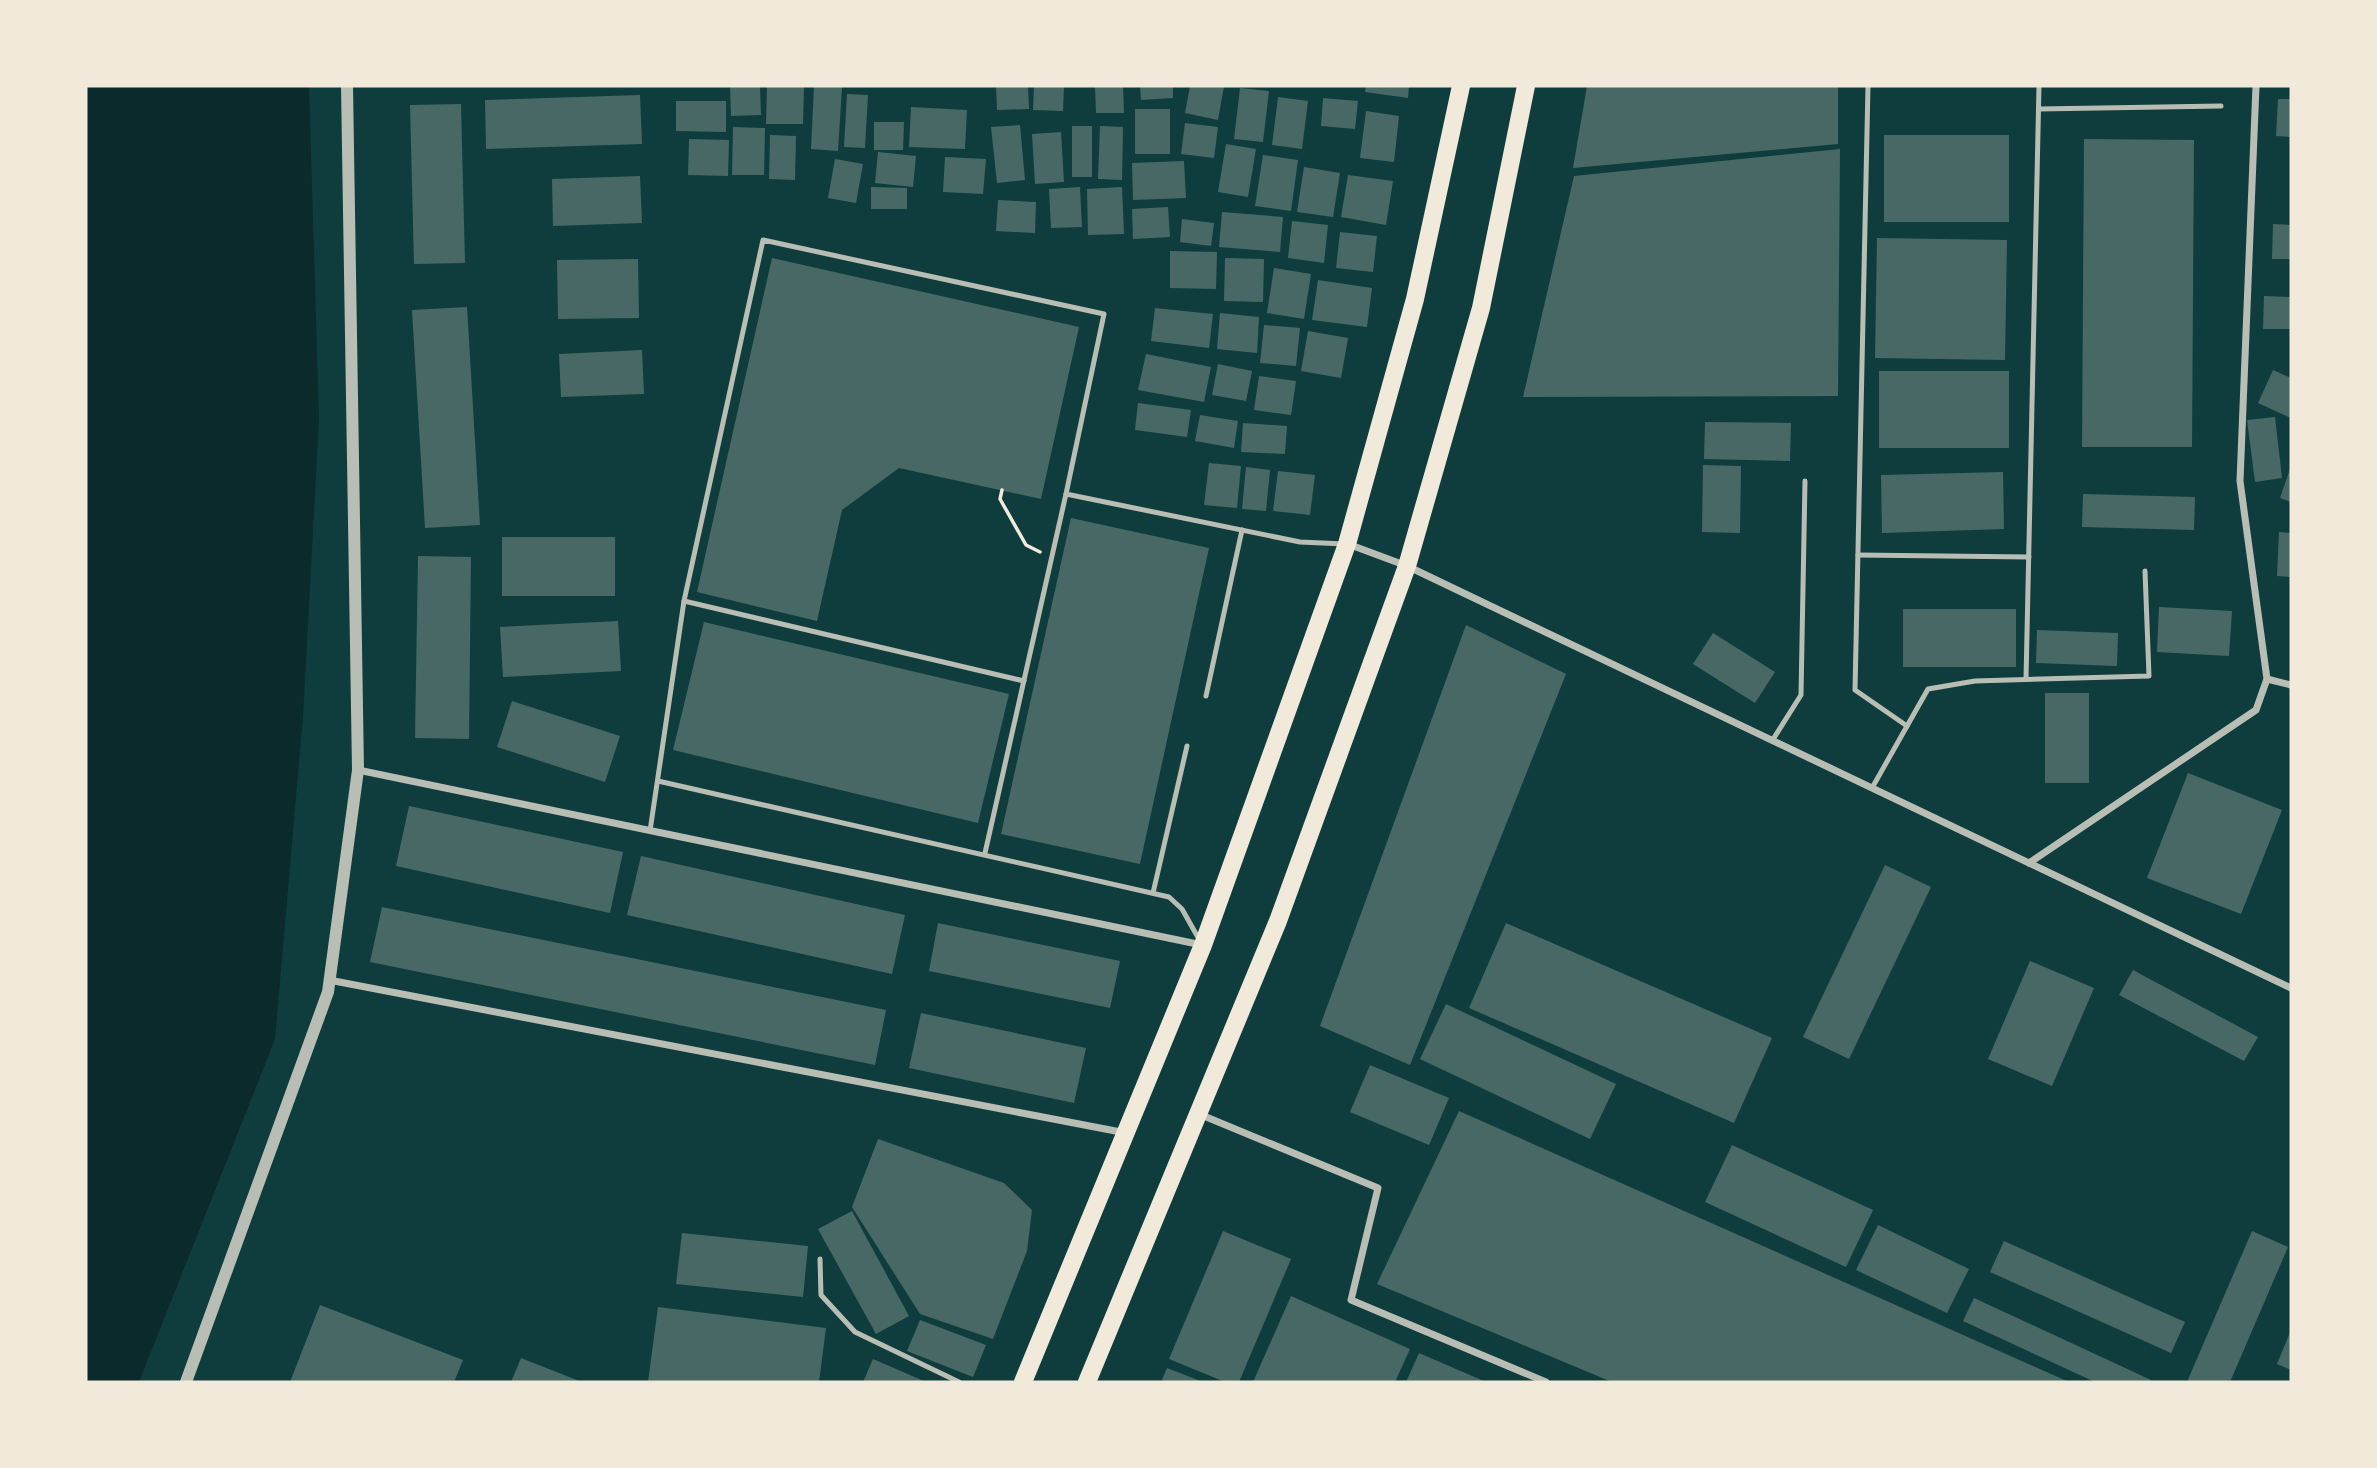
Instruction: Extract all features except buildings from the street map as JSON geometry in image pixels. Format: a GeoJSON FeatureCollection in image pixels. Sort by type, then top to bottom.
{"type":"FeatureCollection","features":[{"type":"Feature","properties":{"kind":"main road"},"geometry":{"type":"LineString","coordinates":[[1023,1382],[1203,945],[1347,544],[1415,299],[1461,86]]}},
{"type":"Feature","properties":{"kind":"main road"},"geometry":{"type":"LineString","coordinates":[[1087,1382],[1278,921],[1407,566],[1481,308],[1526,86]]}},
{"type":"Feature","properties":{"kind":"street"},"geometry":{"type":"LineString","coordinates":[[186,1382],[330,980],[358,770],[347,86]]}},
{"type":"Feature","properties":{"kind":"street"},"geometry":{"type":"LineString","coordinates":[[2029,863],[2256,710],[2267,679],[2240,481],[2256,86]]}},
{"type":"Feature","properties":{"kind":"street"},"geometry":{"type":"LineString","coordinates":[[1347,544],[1407,566],[2291,988]]}},
{"type":"Feature","properties":{"kind":"street"},"geometry":{"type":"LineString","coordinates":[[2267,679],[2291,685]]}},
{"type":"Feature","properties":{"kind":"street"},"geometry":{"type":"LineString","coordinates":[[358,770],[1203,945]]}},
{"type":"Feature","properties":{"kind":"street"},"geometry":{"type":"LineString","coordinates":[[330,980],[1127,1133]]}},
{"type":"Feature","properties":{"kind":"street"},"geometry":{"type":"LineString","coordinates":[[1198,1113],[1378,1188],[1351,1300],[1546,1382]]}},
{"type":"Feature","properties":{"kind":"lane"},"geometry":{"type":"LineString","coordinates":[[1868,86],[1855,690],[1907,726]]}},
{"type":"Feature","properties":{"kind":"lane"},"geometry":{"type":"LineString","coordinates":[[2026,679],[2039,86]]}},
{"type":"Feature","properties":{"kind":"lane"},"geometry":{"type":"LineString","coordinates":[[2039,109],[2221,106]]}},
{"type":"Feature","properties":{"kind":"lane"},"geometry":{"type":"LineString","coordinates":[[650,831],[684,601],[763,240],[1104,314],[985,853]]}},
{"type":"Feature","properties":{"kind":"lane"},"geometry":{"type":"LineString","coordinates":[[1772,741],[1801,695],[1805,481]]}},
{"type":"Feature","properties":{"kind":"lane"},"geometry":{"type":"LineString","coordinates":[[1066,494],[1306,543],[1347,544]]}},
{"type":"Feature","properties":{"kind":"lane"},"geometry":{"type":"LineString","coordinates":[[1206,696],[1242,530]]}},
{"type":"Feature","properties":{"kind":"lane"},"geometry":{"type":"LineString","coordinates":[[1858,555],[2029,557]]}},
{"type":"Feature","properties":{"kind":"lane"},"geometry":{"type":"LineString","coordinates":[[1872,788],[1928,689],[1975,681],[2149,676],[2145,571]]}},
{"type":"Feature","properties":{"kind":"lane"},"geometry":{"type":"LineString","coordinates":[[684,601],[1024,681]]}},
{"type":"Feature","properties":{"kind":"lane"},"geometry":{"type":"LineString","coordinates":[[1153,893],[1187,746]]}},
{"type":"Feature","properties":{"kind":"lane"},"geometry":{"type":"LineString","coordinates":[[659,781],[1169,897],[1182,909],[1203,945]]}},
{"type":"Feature","properties":{"kind":"lane"},"geometry":{"type":"LineString","coordinates":[[820,1259],[821,1295],[855,1332],[959,1382]]}},
{"type":"Feature","properties":{"kind":"path"},"geometry":{"type":"LineString","coordinates":[[1002,490],[1000,499],[1026,545],[1049,554]]}},
{"type":"Feature","properties":{"kind":"water"},"geometry":{"type":"Polygon","coordinates":[[[86,86],[309,86],[319,419],[303,716],[275,1039],[139,1382],[86,1382],[86,86]]]}}]}
